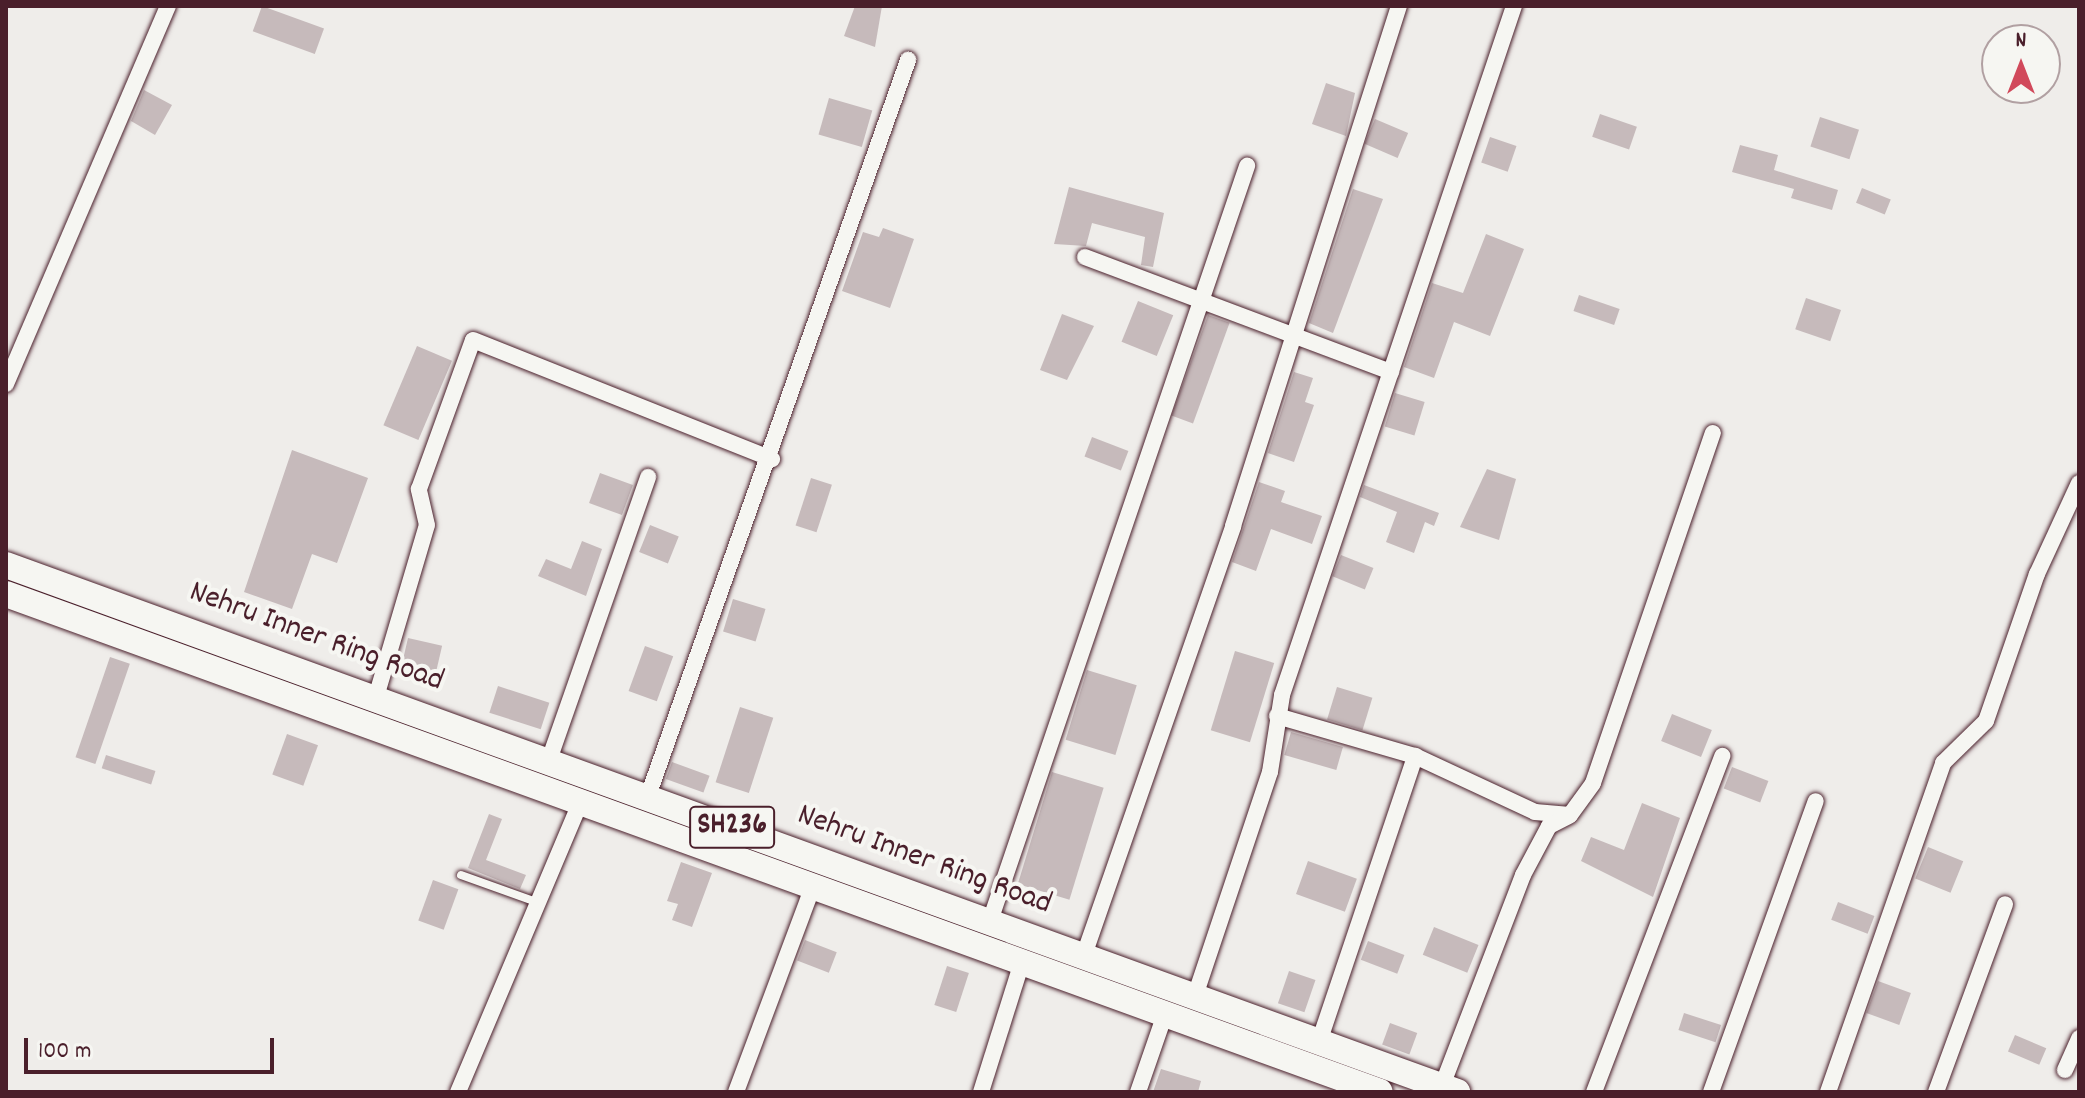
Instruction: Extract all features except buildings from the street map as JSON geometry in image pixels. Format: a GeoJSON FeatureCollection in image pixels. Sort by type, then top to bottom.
{"type":"FeatureCollection","features":[{"type":"Feature","properties":{"kind":"main road","name":"Nehru Inner Ring Road"},"geometry":{"type":"LineString","coordinates":[[6,565],[1450,1089]]}},
{"type":"Feature","properties":{"kind":"main road","name":"SH236"},"geometry":{"type":"LineString","coordinates":[[6,594],[1380,1092]]}},
{"type":"Feature","properties":{"kind":"street"},"geometry":{"type":"LineString","coordinates":[[6,384],[168,6]]}},
{"type":"Feature","properties":{"kind":"street"},"geometry":{"type":"LineString","coordinates":[[1084,955],[1233,526],[1290,332],[1399,6]]}},
{"type":"Feature","properties":{"kind":"street"},"geometry":{"type":"LineString","coordinates":[[1195,996],[1270,772],[1277,716],[1514,6]]}},
{"type":"Feature","properties":{"kind":"street"},"geometry":{"type":"LineString","coordinates":[[648,796],[772,459],[908,60]]}},
{"type":"Feature","properties":{"kind":"street"},"geometry":{"type":"LineString","coordinates":[[990,921],[1247,166]]}},
{"type":"Feature","properties":{"kind":"street"},"geometry":{"type":"LineString","coordinates":[[1085,257],[1391,372]]}},
{"type":"Feature","properties":{"kind":"street"},"geometry":{"type":"LineString","coordinates":[[376,697],[427,525],[419,489],[473,340],[772,459]]}},
{"type":"Feature","properties":{"kind":"street"},"geometry":{"type":"LineString","coordinates":[[1450,1089],[1523,875],[1549,826],[1570,815],[1593,783],[1713,433]]}},
{"type":"Feature","properties":{"kind":"street"},"geometry":{"type":"LineString","coordinates":[[549,760],[648,477]]}},
{"type":"Feature","properties":{"kind":"street"},"geometry":{"type":"LineString","coordinates":[[1828,1092],[1943,763],[1986,721],[2037,574],[2079,483]]}},
{"type":"Feature","properties":{"kind":"street"},"geometry":{"type":"LineString","coordinates":[[1277,716],[1415,756],[1535,812],[1570,815]]}},
{"type":"Feature","properties":{"kind":"street"},"geometry":{"type":"LineString","coordinates":[[1319,1042],[1415,756]]}},
{"type":"Feature","properties":{"kind":"street"},"geometry":{"type":"LineString","coordinates":[[1594,1092],[1722,756]]}},
{"type":"Feature","properties":{"kind":"street"},"geometry":{"type":"LineString","coordinates":[[458,1092],[541,904],[581,801]]}},
{"type":"Feature","properties":{"kind":"street"},"geometry":{"type":"LineString","coordinates":[[1711,1092],[1816,801]]}},
{"type":"Feature","properties":{"kind":"street"},"geometry":{"type":"LineString","coordinates":[[736,1092],[813,886]]}},
{"type":"Feature","properties":{"kind":"street"},"geometry":{"type":"LineString","coordinates":[[1936,1092],[2005,904]]}},
{"type":"Feature","properties":{"kind":"street"},"geometry":{"type":"LineString","coordinates":[[981,1092],[1022,962]]}},
{"type":"Feature","properties":{"kind":"street"},"geometry":{"type":"LineString","coordinates":[[1138,1092],[1165,1014]]}},
{"type":"Feature","properties":{"kind":"street"},"geometry":{"type":"LineString","coordinates":[[2065,1070],[2079,1038]]}},
{"type":"Feature","properties":{"kind":"lane"},"geometry":{"type":"LineString","coordinates":[[461,875],[541,904]]}}]}
